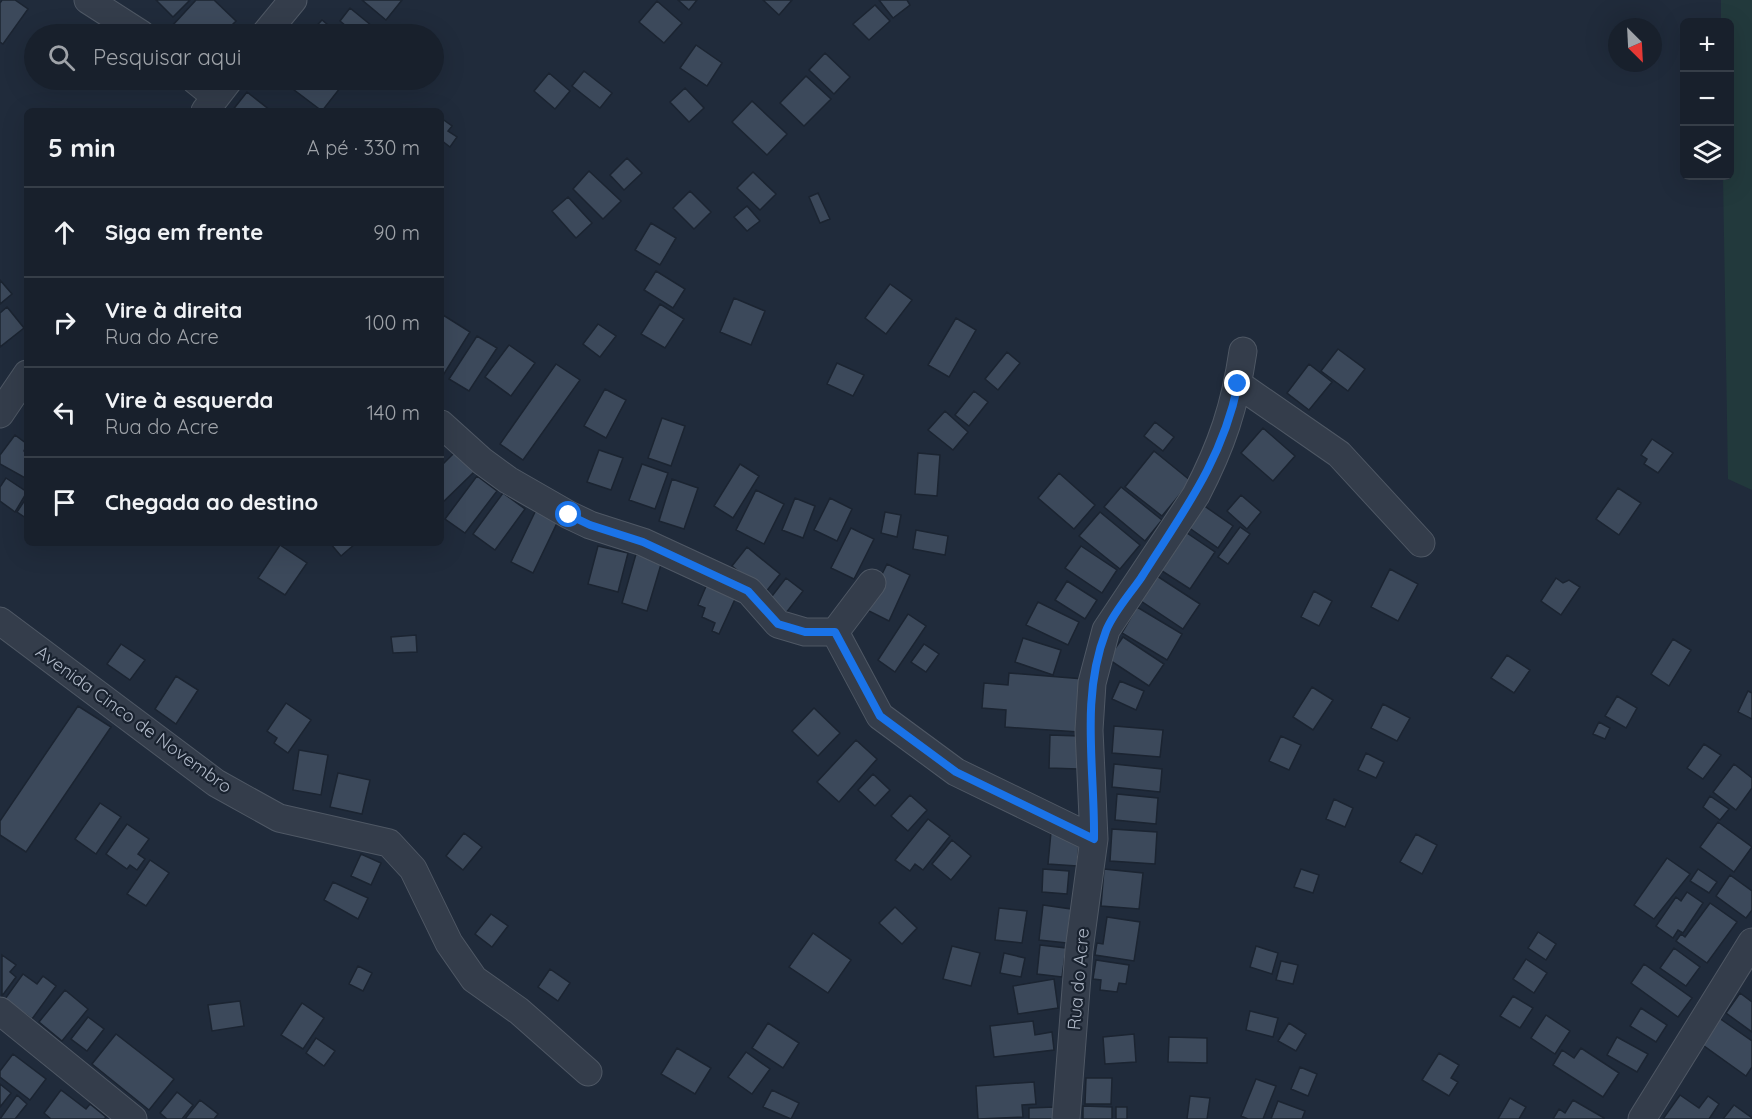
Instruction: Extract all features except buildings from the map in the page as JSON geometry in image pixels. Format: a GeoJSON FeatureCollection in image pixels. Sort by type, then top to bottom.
{"type":"FeatureCollection","features":[{"type":"Feature","properties":{"kind":"street"},"geometry":{"type":"LineString","coordinates":[[88,0],[125,24]]}},
{"type":"Feature","properties":{"kind":"street"},"geometry":{"type":"LineString","coordinates":[[273,24],[292,0]]}},
{"type":"Feature","properties":{"kind":"street","name":"Rua do Acre"},"geometry":{"type":"LineString","coordinates":[[1066,1119],[1079,950],[1094,839],[1089,730],[1092,683],[1106,630],[1196,495],[1226,430],[1238,384],[1243,351]]}},
{"type":"Feature","properties":{"kind":"street"},"geometry":{"type":"LineString","coordinates":[[0,414],[24,378]]}},
{"type":"Feature","properties":{"kind":"street"},"geometry":{"type":"LineString","coordinates":[[1238,384],[1339,454],[1421,543]]}},
{"type":"Feature","properties":{"kind":"street"},"geometry":{"type":"LineString","coordinates":[[444,427],[482,461],[508,480],[569,515],[590,525],[643,542],[741,587],[748,591],[778,624],[805,632],[835,632]]}},
{"type":"Feature","properties":{"kind":"street"},"geometry":{"type":"LineString","coordinates":[[835,632],[872,583]]}},
{"type":"Feature","properties":{"kind":"street","name":"Avenida Cinco de Novembro"},"geometry":{"type":"LineString","coordinates":[[0,621],[216,783],[279,818],[389,843],[413,868],[450,942],[474,979],[519,1011],[588,1072]]}},
{"type":"Feature","properties":{"kind":"street"},"geometry":{"type":"LineString","coordinates":[[835,632],[880,716],[956,772],[1094,839]]}},
{"type":"Feature","properties":{"kind":"street"},"geometry":{"type":"LineString","coordinates":[[1642,1119],[1752,942]]}},
{"type":"Feature","properties":{"kind":"street"},"geometry":{"type":"LineString","coordinates":[[0,1011],[133,1119]]}},
{"type":"Feature","properties":{"kind":"green space"},"geometry":{"type":"Polygon","coordinates":[[[1721,0],[1752,0],[1752,490],[1728,479],[1723,180],[1734,180],[1734,18],[1721,18],[1721,0]]]}},
{"type":"Feature","properties":{"kind":"route"},"geometry":{"type":"LineString","coordinates":[[569,515],[590,525],[643,542],[748,591],[778,624],[805,632],[835,632],[872,706],[880,716],[956,772],[1094,839],[1089,730],[1092,683],[1106,630],[1196,495],[1218,443],[1226,430],[1233,411],[1238,384]]}}]}
